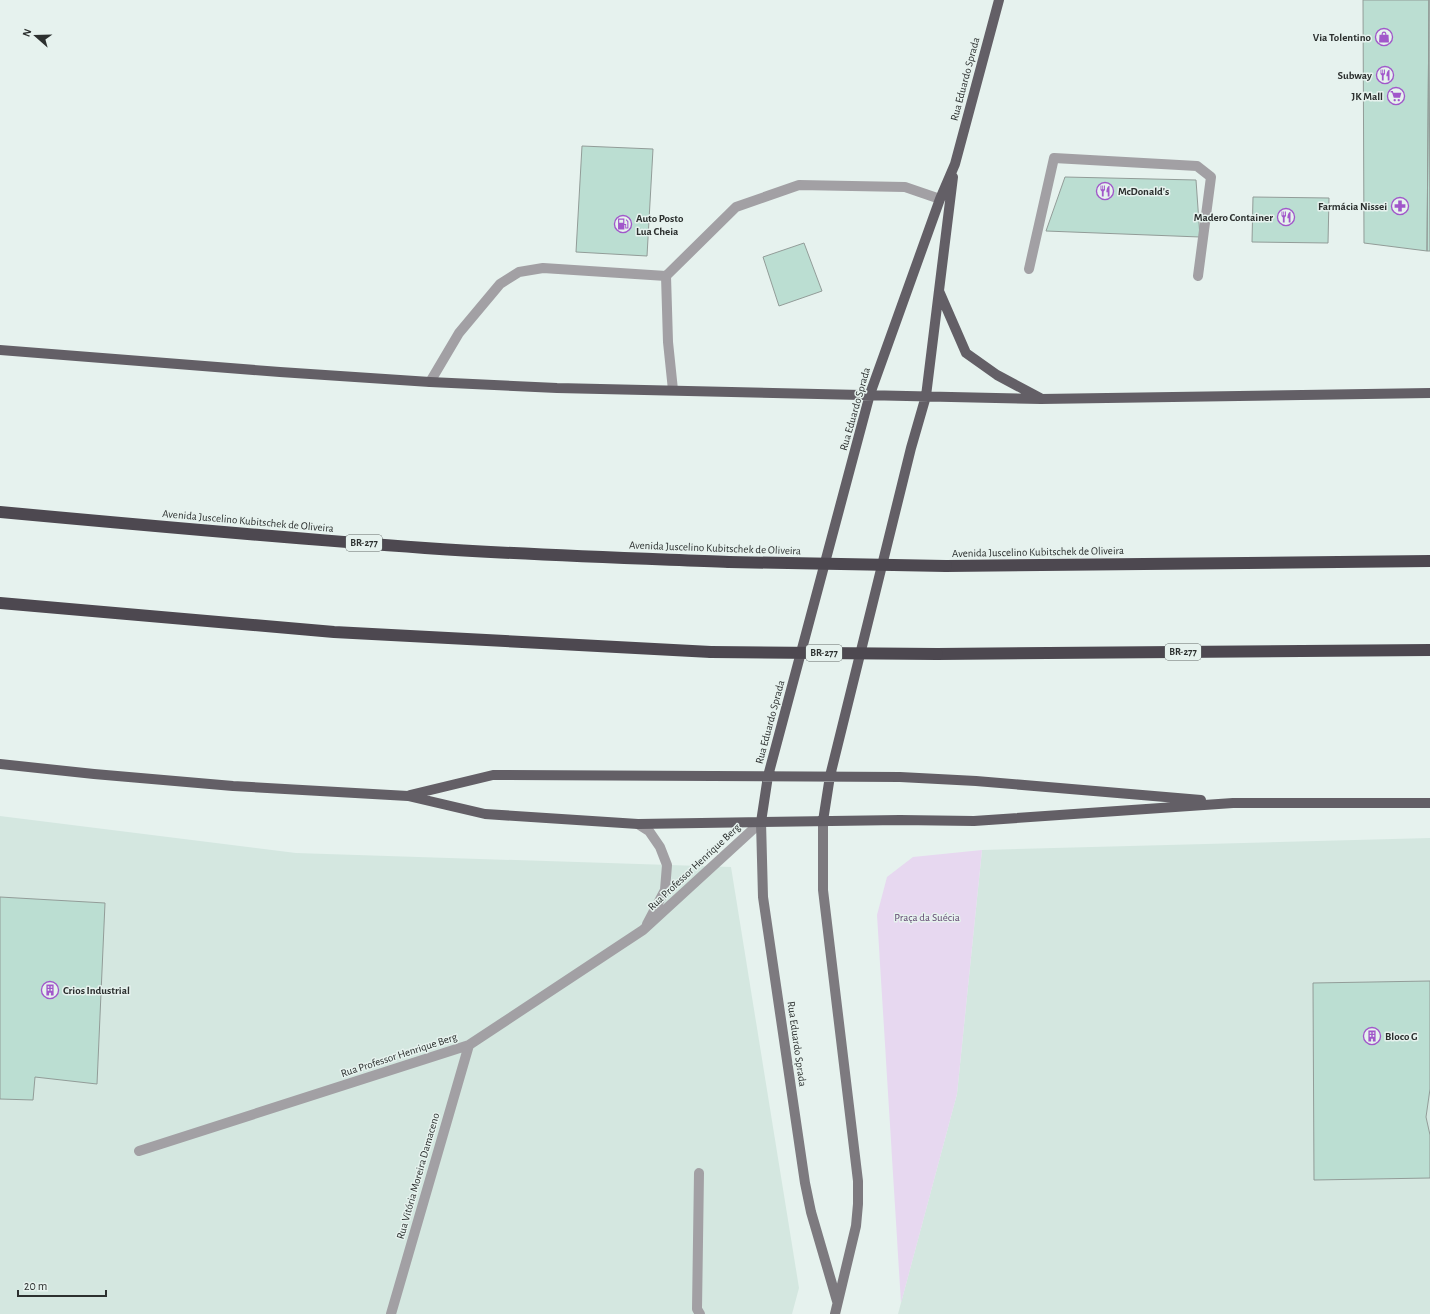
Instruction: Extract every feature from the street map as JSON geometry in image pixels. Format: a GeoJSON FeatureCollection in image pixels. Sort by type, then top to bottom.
{"type":"FeatureCollection","features":[{"type":"Feature","properties":{"kind":"highway","name":"Avenida Juscelino Kubitschek de Oliveira"},"geometry":{"type":"LineString","coordinates":[[0,512],[208,531],[425,548],[729,562],[946,566],[1430,561]]}},
{"type":"Feature","properties":{"kind":"highway","name":"BR-277"},"geometry":{"type":"LineString","coordinates":[[0,603],[334,632],[711,652],[937,654],[1430,650]]}},
{"type":"Feature","properties":{"kind":"main road","name":"Rua Eduardo Sprada"},"geometry":{"type":"LineString","coordinates":[[835,1314],[856,1226],[858,1181],[824,890],[823,821],[830,776],[911,448],[926,396],[955,164],[999,0]]}},
{"type":"Feature","properties":{"kind":"main road","name":"Rua Eduardo Sprada"},"geometry":{"type":"LineString","coordinates":[[838,1303],[811,1212],[805,1183],[763,897],[761,822],[768,776],[870,394],[940,199],[955,164]]}},
{"type":"Feature","properties":{"kind":"main road"},"geometry":{"type":"LineString","coordinates":[[939,291],[966,353],[997,375],[1042,399]]}},
{"type":"Feature","properties":{"kind":"main road"},"geometry":{"type":"LineString","coordinates":[[0,350],[280,372],[430,382],[557,388],[1042,399],[1430,393]]}},
{"type":"Feature","properties":{"kind":"main road"},"geometry":{"type":"LineString","coordinates":[[0,764],[233,786],[408,796],[485,814],[638,824],[823,821],[974,821],[1233,803],[1430,803]]}},
{"type":"Feature","properties":{"kind":"main road"},"geometry":{"type":"LineString","coordinates":[[408,796],[493,775],[830,776],[900,777],[976,781],[1233,803]]}},
{"type":"Feature","properties":{"kind":"street"},"geometry":{"type":"LineString","coordinates":[[1029,269],[1054,158],[1197,166],[1211,178],[1198,276]]}},
{"type":"Feature","properties":{"kind":"street"},"geometry":{"type":"LineString","coordinates":[[673,390],[668,342],[666,276],[736,207],[799,184],[905,187],[940,199]]}},
{"type":"Feature","properties":{"kind":"street"},"geometry":{"type":"LineString","coordinates":[[430,382],[459,333],[500,284],[519,272],[543,268],[666,276]]}},
{"type":"Feature","properties":{"kind":"street","name":"Rua Professor Henrique Berg"},"geometry":{"type":"LineString","coordinates":[[138,1151],[469,1045],[643,930],[761,822]]}},
{"type":"Feature","properties":{"kind":"street","name":"Rua Professor Henrique Berg"},"geometry":{"type":"LineString","coordinates":[[638,824],[649,832],[660,846],[667,865],[665,890],[643,930]]}},
{"type":"Feature","properties":{"kind":"street","name":"Rua Vitória Moreira Damaceno"},"geometry":{"type":"LineString","coordinates":[[391,1314],[469,1045]]}},
{"type":"Feature","properties":{"kind":"street"},"geometry":{"type":"LineString","coordinates":[[699,1173],[698,1309],[700,1314]]}},
{"type":"Feature","properties":{"kind":"shaded area"},"geometry":{"type":"Polygon","coordinates":[[[0,816],[296,853],[731,867],[799,1288],[792,1314],[0,1314],[0,816]]]}},
{"type":"Feature","properties":{"kind":"shaded area"},"geometry":{"type":"Polygon","coordinates":[[[1430,838],[1430,1314],[898,1314],[957,1094],[982,850],[1430,838]]]}},
{"type":"Feature","properties":{"kind":"green space","name":"Praça da Suécia"},"geometry":{"type":"Polygon","coordinates":[[[982,850],[957,1094],[901,1303],[877,915],[887,877],[913,857],[982,850]]]}},
{"type":"Feature","properties":{"kind":"building","name":"JK Mall"},"geometry":{"type":"Polygon","coordinates":[[[1363,0],[1429,0],[1427,251],[1364,243],[1363,0]]]}},
{"type":"Feature","properties":{"kind":"building"},"geometry":{"type":"Polygon","coordinates":[[[1429,0],[1430,251],[1427,251],[1429,0]]]}},
{"type":"Feature","properties":{"kind":"building"},"geometry":{"type":"Polygon","coordinates":[[[582,146],[653,149],[647,256],[576,252],[582,146]]]}},
{"type":"Feature","properties":{"kind":"building"},"geometry":{"type":"Polygon","coordinates":[[[1065,177],[1196,180],[1200,237],[1046,231],[1065,177]]]}},
{"type":"Feature","properties":{"kind":"building"},"geometry":{"type":"Polygon","coordinates":[[[1253,197],[1329,198],[1328,243],[1252,242],[1253,197]]]}},
{"type":"Feature","properties":{"kind":"building"},"geometry":{"type":"Polygon","coordinates":[[[804,243],[822,291],[779,306],[763,257],[804,243]]]}},
{"type":"Feature","properties":{"kind":"building","name":"Crios Industrial"},"geometry":{"type":"Polygon","coordinates":[[[0,897],[105,903],[97,1084],[35,1077],[33,1100],[0,1099],[0,897]]]}},
{"type":"Feature","properties":{"kind":"building","name":"Bloco G"},"geometry":{"type":"Polygon","coordinates":[[[1430,981],[1430,1089],[1426,1117],[1430,1135],[1430,1178],[1314,1180],[1313,983],[1430,981]]]}},
{"type":"Feature","properties":{"kind":"place","name":"Via Tolentino"},"geometry":{"type":"Point","coordinates":[1384,37]}},
{"type":"Feature","properties":{"kind":"place","name":"Subway"},"geometry":{"type":"Point","coordinates":[1385,75]}},
{"type":"Feature","properties":{"kind":"place","name":"JK Mall"},"geometry":{"type":"Point","coordinates":[1396,96]}},
{"type":"Feature","properties":{"kind":"place","name":"McDonald's"},"geometry":{"type":"Point","coordinates":[1105,191]}},
{"type":"Feature","properties":{"kind":"place","name":"Farmácia Nissei"},"geometry":{"type":"Point","coordinates":[1400,206]}},
{"type":"Feature","properties":{"kind":"place","name":"Madero Container"},"geometry":{"type":"Point","coordinates":[1286,217]}},
{"type":"Feature","properties":{"kind":"place","name":"Auto Posto Lua Cheia"},"geometry":{"type":"Point","coordinates":[623,224]}},
{"type":"Feature","properties":{"kind":"place","name":"Crios Industrial"},"geometry":{"type":"Point","coordinates":[50,990]}},
{"type":"Feature","properties":{"kind":"place","name":"Bloco G"},"geometry":{"type":"Point","coordinates":[1372,1036]}}]}
